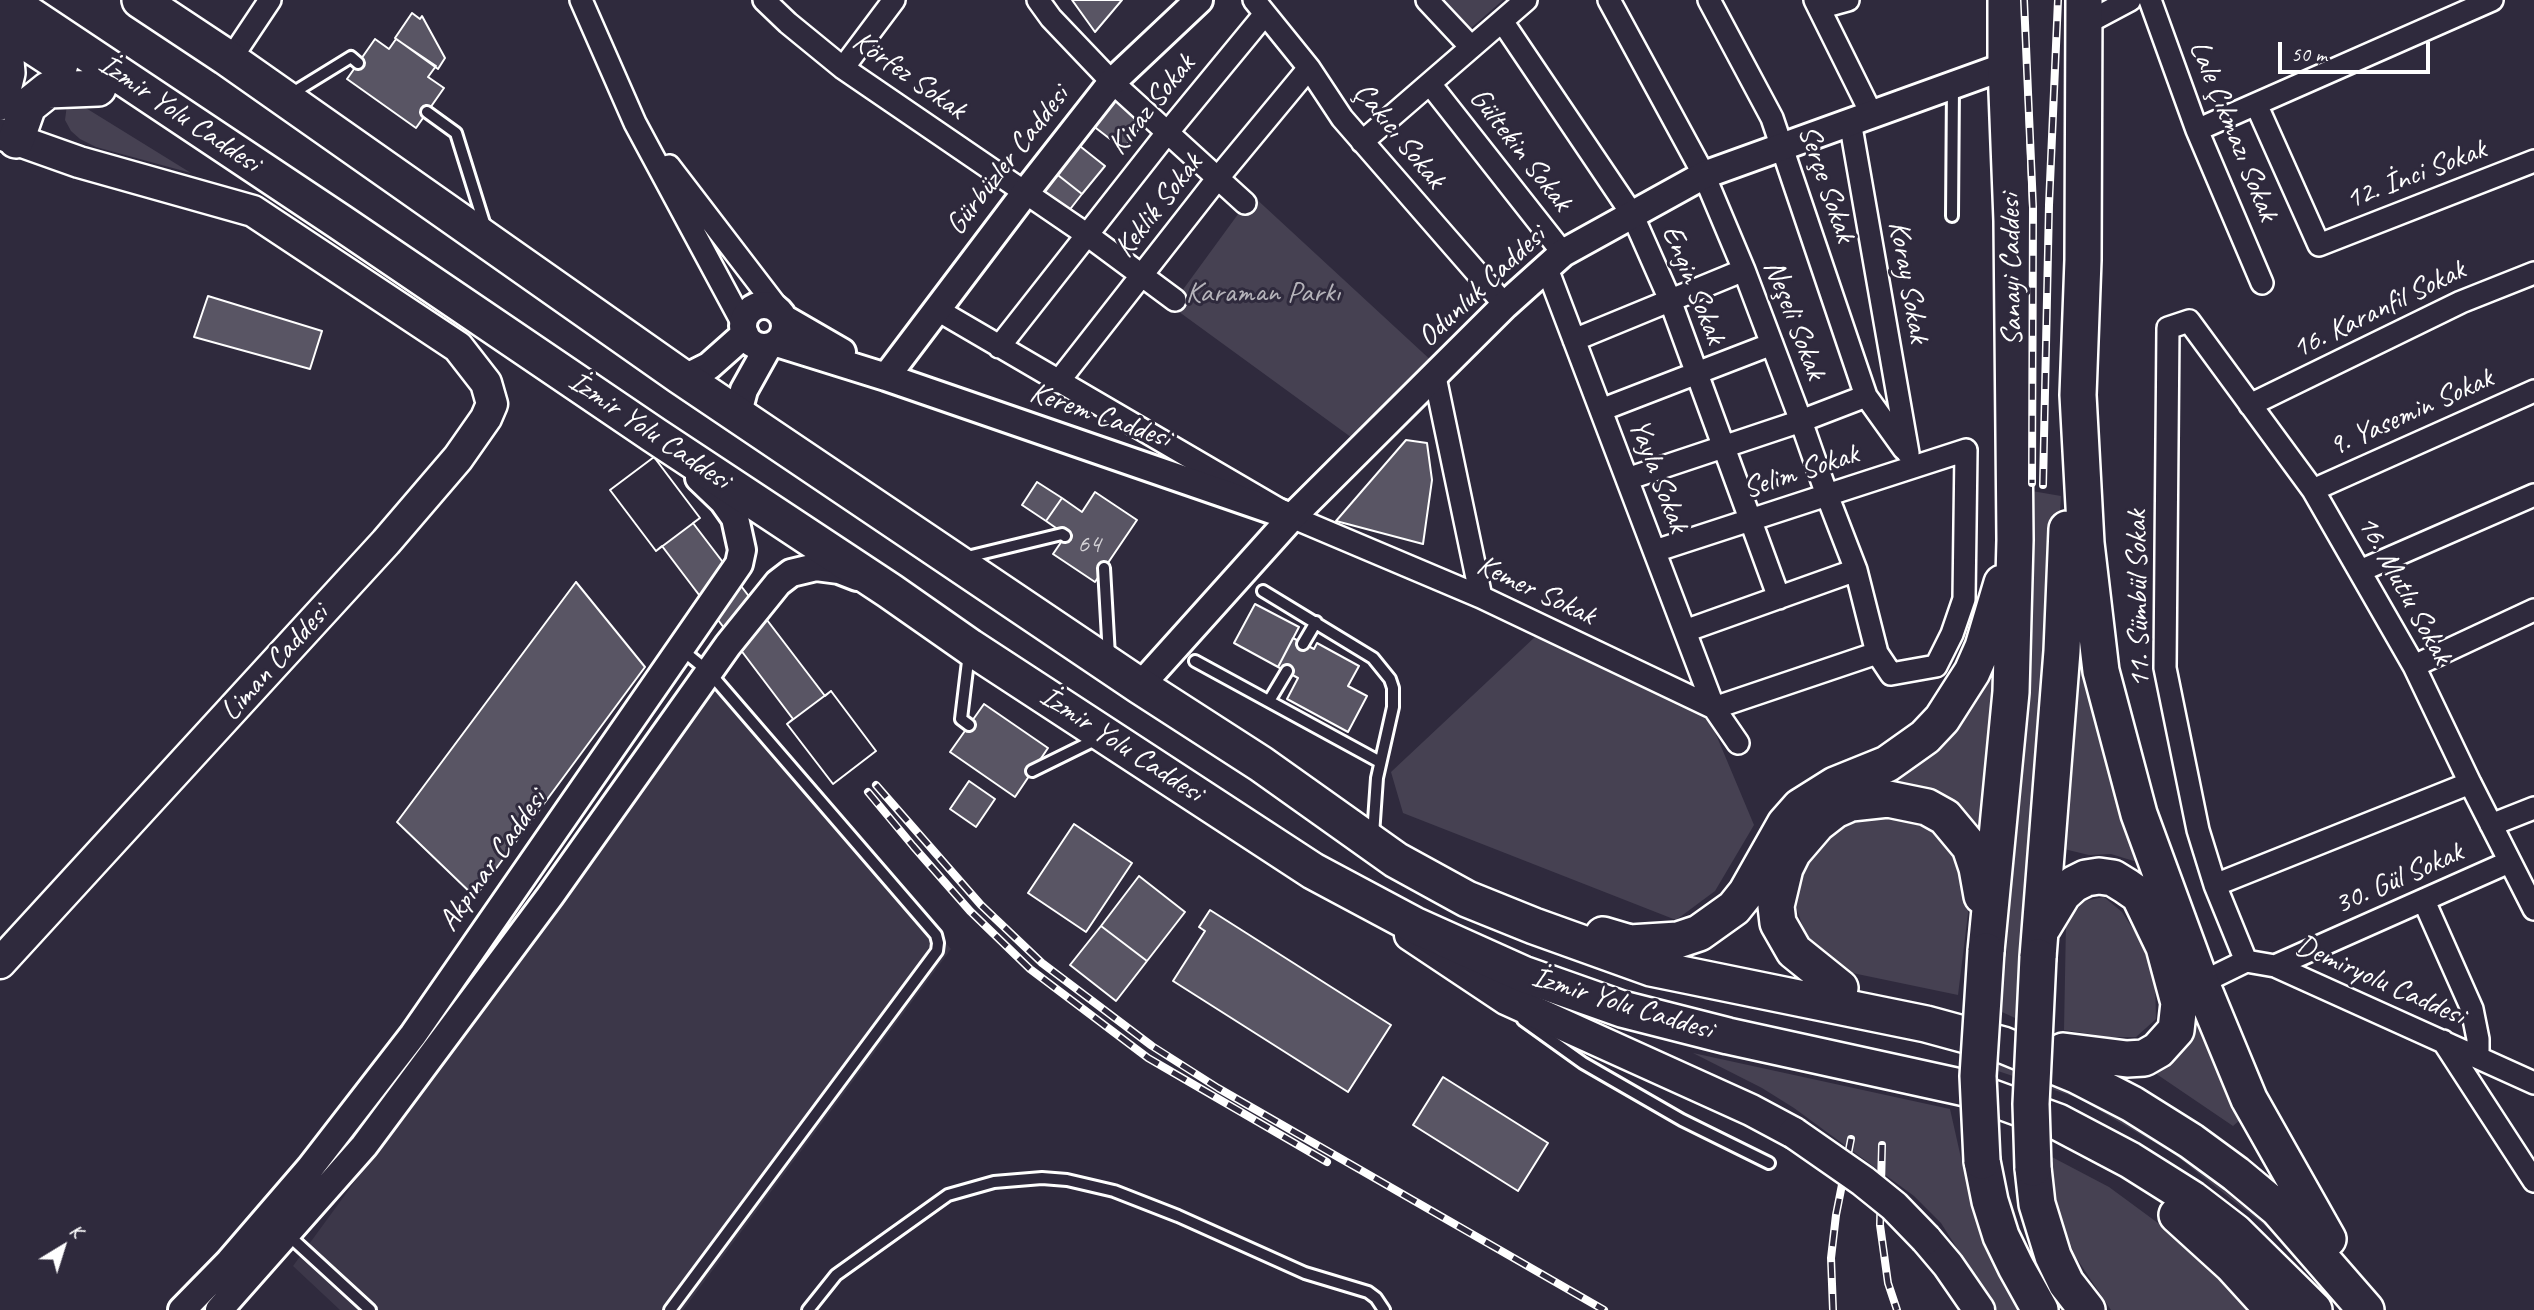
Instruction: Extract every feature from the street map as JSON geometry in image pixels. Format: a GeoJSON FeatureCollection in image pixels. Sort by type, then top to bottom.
{"type":"FeatureCollection","features":[{"type":"Feature","properties":{"kind":"highway","name":"İzmir Yolu Caddesi"},"geometry":{"type":"LineString","coordinates":[[7,0],[891,591],[970,647],[1313,871],[1438,936],[1523,974],[1622,1009],[1728,1037],[1965,1088],[2058,1122],[2130,1160],[2192,1199],[2235,1232],[2314,1310]]}},
{"type":"Feature","properties":{"kind":"highway","name":"İzmir Yolu Caddesi"},"geometry":{"type":"LineString","coordinates":[[140,0],[226,57],[680,376],[1109,666],[1261,764],[1373,844],[1427,877],[1467,899],[1651,968],[1926,1024],[2003,1045],[2076,1074],[2191,1141],[2236,1174],[2278,1209],[2366,1310]]}},
{"type":"Feature","properties":{"kind":"highway"},"geometry":{"type":"LineString","coordinates":[[177,0],[240,44],[337,119],[427,198]]}},
{"type":"Feature","properties":{"kind":"highway","name":"Sanayi Caddesi"},"geometry":{"type":"LineString","coordinates":[[1987,940],[2011,692],[2015,540],[2012,221],[2006,0]]}},
{"type":"Feature","properties":{"kind":"highway"},"geometry":{"type":"LineString","coordinates":[[2083,13],[2083,260],[2078,396],[2086,542],[2101,671],[2139,814],[2201,983],[2249,1099],[2328,1238],[2386,1310]]}},
{"type":"Feature","properties":{"kind":"highway"},"geometry":{"type":"LineString","coordinates":[[0,25],[214,160],[340,222]]}},
{"type":"Feature","properties":{"kind":"highway"},"geometry":{"type":"LineString","coordinates":[[0,38],[5,49],[7,73],[0,102]]}},
{"type":"Feature","properties":{"kind":"highway"},"geometry":{"type":"LineString","coordinates":[[8,137],[28,106],[48,90],[97,88]]}},
{"type":"Feature","properties":{"kind":"highway"},"geometry":{"type":"LineString","coordinates":[[2083,260],[2068,464],[2062,651],[2039,943],[2031,1104],[2036,1203],[2053,1256],[2073,1296],[2088,1310]]}},
{"type":"Feature","properties":{"kind":"highway"},"geometry":{"type":"LineString","coordinates":[[1630,943],[1678,940],[1699,933],[1717,921],[1734,908],[1746,893],[1785,824],[1800,807],[1835,785],[1887,764],[1925,737],[1942,719],[1972,672],[1983,647],[2015,540]]}},
{"type":"Feature","properties":{"kind":"highway"},"geometry":{"type":"LineString","coordinates":[[1840,988],[1794,951],[1778,923],[1776,906],[1784,868],[1793,852],[1817,824],[1835,810],[1851,803],[1888,799],[1927,807],[1945,817],[1970,847],[1977,868],[1987,940],[1978,1076],[1982,1161],[2001,1236],[2040,1310]]}},
{"type":"Feature","properties":{"kind":"highway"},"geometry":{"type":"LineString","coordinates":[[1427,877],[1630,943],[1715,964],[1840,988],[2010,1030],[2063,1051],[2188,1122],[2227,1150],[2328,1238]]}},
{"type":"Feature","properties":{"kind":"highway"},"geometry":{"type":"LineString","coordinates":[[2039,943],[2063,894],[2074,884],[2086,878],[2113,878],[2139,895],[2164,947],[2179,1003],[2176,1030],[2158,1050],[2144,1058],[2127,1059],[2063,1051]]}},
{"type":"Feature","properties":{"kind":"highway"},"geometry":{"type":"LineString","coordinates":[[2058,1122],[2193,1228],[2273,1310]]}},
{"type":"Feature","properties":{"kind":"main road","name":"Liman Caddesi"},"geometry":{"type":"LineString","coordinates":[[0,962],[340,593],[458,458],[486,418],[492,404],[486,383],[458,347],[253,211],[79,162],[8,137]]}},
{"type":"Feature","properties":{"kind":"main road"},"geometry":{"type":"LineString","coordinates":[[1313,871],[1506,999],[1739,1105],[1794,1133],[1894,1206],[1948,1265],[1979,1310]]}},
{"type":"Feature","properties":{"kind":"street"},"geometry":{"type":"LineString","coordinates":[[240,44],[270,0]]}},
{"type":"Feature","properties":{"kind":"street"},"geometry":{"type":"LineString","coordinates":[[581,0],[635,123],[744,329],[709,366],[691,375],[680,376]]}},
{"type":"Feature","properties":{"kind":"street","name":"Körfez Sokak"},"geometry":{"type":"LineString","coordinates":[[765,0],[788,23],[843,68],[1025,193]]}},
{"type":"Feature","properties":{"kind":"street"},"geometry":{"type":"LineString","coordinates":[[843,68],[894,0]]}},
{"type":"Feature","properties":{"kind":"street"},"geometry":{"type":"LineString","coordinates":[[1038,0],[1051,18],[1112,82],[1245,203]]}},
{"type":"Feature","properties":{"kind":"street","name":"Gürbüzler Caddesi"},"geometry":{"type":"LineString","coordinates":[[886,377],[1112,82],[1199,0]]}},
{"type":"Feature","properties":{"kind":"street"},"geometry":{"type":"LineString","coordinates":[[1427,0],[1472,47]]}},
{"type":"Feature","properties":{"kind":"street"},"geometry":{"type":"LineString","coordinates":[[1362,142],[1526,0]]}},
{"type":"Feature","properties":{"kind":"street","name":"Neşeli Sokak"},"geometry":{"type":"LineString","coordinates":[[1609,0],[1704,175],[1744,270],[1856,570],[1877,653],[1891,674]]}},
{"type":"Feature","properties":{"kind":"street","name":"Serçe Sokak"},"geometry":{"type":"LineString","coordinates":[[1709,0],[1772,118],[1866,396],[1908,453]]}},
{"type":"Feature","properties":{"kind":"street"},"geometry":{"type":"LineString","coordinates":[[1817,4],[1848,0]]}},
{"type":"Feature","properties":{"kind":"street"},"geometry":{"type":"LineString","coordinates":[[2083,13],[2130,0]]}},
{"type":"Feature","properties":{"kind":"street","name":"Lale Çıkmazı Sokak"},"geometry":{"type":"LineString","coordinates":[[2150,0],[2197,130],[2262,283]]}},
{"type":"Feature","properties":{"kind":"street"},"geometry":{"type":"LineString","coordinates":[[2197,130],[2492,0]]}},
{"type":"Feature","properties":{"kind":"street","name":"Koray Sokak"},"geometry":{"type":"LineString","coordinates":[[1817,4],[1861,117],[1908,453]]}},
{"type":"Feature","properties":{"kind":"street","name":"Çakıcı Sokak"},"geometry":{"type":"LineString","coordinates":[[1259,7],[1309,68],[1342,118],[1504,305]]}},
{"type":"Feature","properties":{"kind":"street","name":"Kiraz Sokak"},"geometry":{"type":"LineString","coordinates":[[999,347],[1167,133],[1259,7]]}},
{"type":"Feature","properties":{"kind":"street","name":"Engin Sokak"},"geometry":{"type":"LineString","coordinates":[[1502,21],[1632,214],[1670,300],[1779,598]]}},
{"type":"Feature","properties":{"kind":"street","name":"Odunluk Caddesi"},"geometry":{"type":"LineString","coordinates":[[1140,686],[1292,517],[1504,305],[1554,259],[1704,175],[2006,66]]}},
{"type":"Feature","properties":{"kind":"street","name":"Keklik Sokak"},"geometry":{"type":"LineString","coordinates":[[1058,382],[1217,178],[1309,68]]}},
{"type":"Feature","properties":{"kind":"street","name":"Gültekin Sokak"},"geometry":{"type":"LineString","coordinates":[[1430,84],[1554,259]]}},
{"type":"Feature","properties":{"kind":"street","name":"12. İnci Sokak"},"geometry":{"type":"LineString","coordinates":[[2256,104],[2319,245],[2534,161]]}},
{"type":"Feature","properties":{"kind":"street"},"geometry":{"type":"LineString","coordinates":[[635,123],[777,330],[744,390],[740,405],[744,419]]}},
{"type":"Feature","properties":{"kind":"street"},"geometry":{"type":"LineString","coordinates":[[1025,193],[1175,300]]}},
{"type":"Feature","properties":{"kind":"street","name":"Yayla Sokak"},"geometry":{"type":"LineString","coordinates":[[1554,259],[1574,340],[1714,708]]}},
{"type":"Feature","properties":{"kind":"street"},"geometry":{"type":"LineString","coordinates":[[1574,340],[1744,270]]}},
{"type":"Feature","properties":{"kind":"street","name":"16. Karanfil Sokak"},"geometry":{"type":"LineString","coordinates":[[2250,405],[2461,302],[2534,273]]}},
{"type":"Feature","properties":{"kind":"street","name":"Kerem Caddesi"},"geometry":{"type":"LineString","coordinates":[[757,306],[774,306],[777,330],[759,346],[750,342],[744,329],[745,317],[757,306]]}},
{"type":"Feature","properties":{"kind":"street","name":"Kemer Sokak"},"geometry":{"type":"LineString","coordinates":[[936,309],[1292,517],[1482,597],[1714,708],[1738,743]]}},
{"type":"Feature","properties":{"kind":"street","name":"16. Mutlu Sokak"},"geometry":{"type":"LineString","coordinates":[[2189,321],[2313,490],[2414,666],[2534,908]]}},
{"type":"Feature","properties":{"kind":"street","name":"11. Sümbül Sokak"},"geometry":{"type":"LineString","coordinates":[[2189,321],[2168,328],[2165,668],[2198,830],[2215,885],[2246,961]]}},
{"type":"Feature","properties":{"kind":"street","name":"Kerem Caddesi"},"geometry":{"type":"LineString","coordinates":[[777,330],[886,377],[1292,517]]}},
{"type":"Feature","properties":{"kind":"street"},"geometry":{"type":"LineString","coordinates":[[1601,410],[1772,344]]}},
{"type":"Feature","properties":{"kind":"street"},"geometry":{"type":"LineString","coordinates":[[1434,377],[1482,597]]}},
{"type":"Feature","properties":{"kind":"street","name":"9. Yasemin Sokak"},"geometry":{"type":"LineString","coordinates":[[2313,490],[2534,391]]}},
{"type":"Feature","properties":{"kind":"street"},"geometry":{"type":"LineString","coordinates":[[1627,479],[1801,421],[1866,396]]}},
{"type":"Feature","properties":{"kind":"street","name":"Akpınar Caddesi"},"geometry":{"type":"LineString","coordinates":[[219,1310],[277,1227],[310,1168],[413,1035],[739,564],[742,550],[735,518],[723,501],[654,435]]}},
{"type":"Feature","properties":{"kind":"street","name":"Selim Sokak"},"geometry":{"type":"LineString","coordinates":[[1654,551],[1966,450],[1964,599],[1952,634],[1936,666],[1891,674]]}},
{"type":"Feature","properties":{"kind":"street"},"geometry":{"type":"LineString","coordinates":[[2360,571],[2534,495]]}},
{"type":"Feature","properties":{"kind":"street","name":"Akpınar Caddesi"},"geometry":{"type":"LineString","coordinates":[[192,1307],[229,1262],[277,1227],[372,1136],[550,896],[709,672],[778,583],[791,573],[816,567],[839,570],[891,591]]}},
{"type":"Feature","properties":{"kind":"street"},"geometry":{"type":"LineString","coordinates":[[1685,631],[1856,570]]}},
{"type":"Feature","properties":{"kind":"street"},"geometry":{"type":"LineString","coordinates":[[2414,666],[2534,610]]}},
{"type":"Feature","properties":{"kind":"street"},"geometry":{"type":"LineString","coordinates":[[1714,708],[1877,653]]}},
{"type":"Feature","properties":{"kind":"street"},"geometry":{"type":"LineString","coordinates":[[2215,885],[2470,783]]}},
{"type":"Feature","properties":{"kind":"street"},"geometry":{"type":"LineString","coordinates":[[2491,825],[2534,808]]}},
{"type":"Feature","properties":{"kind":"street","name":"30. Gül Sokak"},"geometry":{"type":"LineString","coordinates":[[2275,966],[2509,862]]}},
{"type":"Feature","properties":{"kind":"street"},"geometry":{"type":"LineString","coordinates":[[2424,901],[2472,1009],[2478,1039],[2478,1057]]}},
{"type":"Feature","properties":{"kind":"street","name":"Demiryolu Caddesi"},"geometry":{"type":"LineString","coordinates":[[2201,983],[2246,961],[2275,966],[2534,1083]]}},
{"type":"Feature","properties":{"kind":"street"},"geometry":{"type":"LineString","coordinates":[[2443,1041],[2534,1181]]}},
{"type":"Feature","properties":{"kind":"lane"},"geometry":{"type":"LineString","coordinates":[[299,89],[351,57],[358,63]]}},
{"type":"Feature","properties":{"kind":"lane"},"geometry":{"type":"LineString","coordinates":[[1952,216],[1953,83]]}},
{"type":"Feature","properties":{"kind":"lane"},"geometry":{"type":"LineString","coordinates":[[427,112],[456,133],[490,242]]}},
{"type":"Feature","properties":{"kind":"lane"},"geometry":{"type":"LineString","coordinates":[[953,561],[1062,534],[1065,536]]}},
{"type":"Feature","properties":{"kind":"lane"},"geometry":{"type":"LineString","coordinates":[[1104,568],[1109,666]]}},
{"type":"Feature","properties":{"kind":"lane"},"geometry":{"type":"LineString","coordinates":[[1263,591],[1373,658],[1390,679],[1394,707],[1377,778],[1373,844]]}},
{"type":"Feature","properties":{"kind":"lane"},"geometry":{"type":"LineString","coordinates":[[1303,643],[1316,622]]}},
{"type":"Feature","properties":{"kind":"lane"},"geometry":{"type":"LineString","coordinates":[[969,725],[961,719],[970,647]]}},
{"type":"Feature","properties":{"kind":"lane"},"geometry":{"type":"LineString","coordinates":[[670,1310],[937,951],[939,943],[936,935],[709,672],[680,649]]}},
{"type":"Feature","properties":{"kind":"lane"},"geometry":{"type":"LineString","coordinates":[[1195,661],[1380,762]]}},
{"type":"Feature","properties":{"kind":"lane"},"geometry":{"type":"LineString","coordinates":[[1269,701],[1287,671]]}},
{"type":"Feature","properties":{"kind":"lane"},"geometry":{"type":"LineString","coordinates":[[1032,771],[1106,734]]}},
{"type":"Feature","properties":{"kind":"lane"},"geometry":{"type":"LineString","coordinates":[[1506,999],[1519,1017],[1583,1063],[1682,1120],[1769,1163]]}},
{"type":"Feature","properties":{"kind":"lane"},"geometry":{"type":"LineString","coordinates":[[808,1310],[836,1275],[948,1195],[994,1182],[1042,1178],[1090,1185],[1153,1206],[1305,1273],[1368,1292],[1384,1310]]}},
{"type":"Feature","properties":{"kind":"lane"},"geometry":{"type":"LineString","coordinates":[[277,1227],[370,1310]]}},
{"type":"Feature","properties":{"kind":"shaded area"},"geometry":{"type":"Polygon","coordinates":[[[721,681],[951,949],[683,1310],[340,1310],[293,1266],[721,681]]]}},
{"type":"Feature","properties":{"kind":"green space"},"geometry":{"type":"Polygon","coordinates":[[[1444,0],[1503,0],[1471,28],[1444,0]]]}},
{"type":"Feature","properties":{"kind":"green space"},"geometry":{"type":"Polygon","coordinates":[[[68,97],[191,173],[96,147],[80,139],[71,131],[65,120],[68,97]]]}},
{"type":"Feature","properties":{"kind":"green space","name":"Karaman Parkı"},"geometry":{"type":"Polygon","coordinates":[[[1252,195],[1435,364],[1359,443],[1171,306],[1252,195]]]}},
{"type":"Feature","properties":{"kind":"green space"},"geometry":{"type":"Polygon","coordinates":[[[2026,490],[2061,496],[2026,1023],[2002,1012],[2023,724],[2026,490]]]}},
{"type":"Feature","properties":{"kind":"green space"},"geometry":{"type":"Polygon","coordinates":[[[1536,636],[1707,713],[1754,825],[1715,891],[1676,920],[1403,813],[1391,772],[1536,636]]]}},
{"type":"Feature","properties":{"kind":"green space"},"geometry":{"type":"Polygon","coordinates":[[[2083,641],[2149,876],[2137,862],[2111,854],[2089,855],[2064,849],[2074,643],[2083,641]]]}},
{"type":"Feature","properties":{"kind":"green space"},"geometry":{"type":"Polygon","coordinates":[[[1988,665],[1999,668],[1988,856],[1963,819],[1850,791],[1988,665]]]}},
{"type":"Feature","properties":{"kind":"green space"},"geometry":{"type":"Polygon","coordinates":[[[1890,813],[1931,826],[1958,854],[1971,889],[1958,995],[1838,970],[1806,935],[1793,899],[1806,862],[1829,837],[1851,822],[1890,813]]]}},
{"type":"Feature","properties":{"kind":"green space"},"geometry":{"type":"Polygon","coordinates":[[[2104,897],[2122,912],[2140,940],[2155,982],[2156,1019],[2136,1037],[2109,1037],[2064,1030],[2066,923],[2084,901],[2104,897]]]}},
{"type":"Feature","properties":{"kind":"green space"},"geometry":{"type":"Polygon","coordinates":[[[2197,1018],[2240,1120],[2233,1126],[2152,1071],[2163,1069],[2187,1046],[2197,1018]]]}},
{"type":"Feature","properties":{"kind":"green space"},"geometry":{"type":"Polygon","coordinates":[[[1693,1053],[1950,1109],[1982,1232],[2019,1310],[1996,1310],[1941,1223],[1914,1196],[1794,1108],[1762,1088],[1693,1053]]]}},
{"type":"Feature","properties":{"kind":"green space"},"geometry":{"type":"Polygon","coordinates":[[[1997,1055],[2066,1077],[2220,1169],[2282,1239],[2174,1154],[2078,1098],[1995,1070],[1997,1055]]]}},
{"type":"Feature","properties":{"kind":"green space"},"geometry":{"type":"Polygon","coordinates":[[[2050,1156],[2109,1187],[2181,1240],[2252,1310],[2111,1310],[2075,1256],[2059,1213],[2050,1156]]]}},
{"type":"Feature","properties":{"kind":"building"},"geometry":{"type":"Polygon","coordinates":[[[1072,0],[1122,0],[1095,32],[1072,0]]]}},
{"type":"Feature","properties":{"kind":"building"},"geometry":{"type":"Polygon","coordinates":[[[412,13],[420,19],[422,16],[445,58],[438,69],[395,38],[412,13]]]}},
{"type":"Feature","properties":{"kind":"building"},"geometry":{"type":"Polygon","coordinates":[[[375,39],[389,49],[396,39],[436,66],[428,77],[444,88],[416,128],[347,79],[375,39]]]}},
{"type":"Feature","properties":{"kind":"building"},"geometry":{"type":"Polygon","coordinates":[[[1115,95],[1146,120],[1123,149],[1092,125],[1115,95]]]}},
{"type":"Feature","properties":{"kind":"building"},"geometry":{"type":"Polygon","coordinates":[[[1076,143],[1105,166],[1082,194],[1054,172],[1076,143]]]}},
{"type":"Feature","properties":{"kind":"building"},"geometry":{"type":"Polygon","coordinates":[[[1054,172],[1082,194],[1064,217],[1036,194],[1054,172]]]}},
{"type":"Feature","properties":{"kind":"building"},"geometry":{"type":"Polygon","coordinates":[[[208,296],[322,331],[310,369],[194,337],[208,296]]]}},
{"type":"Feature","properties":{"kind":"building"},"geometry":{"type":"Polygon","coordinates":[[[1406,440],[1427,443],[1432,480],[1423,544],[1336,521],[1406,440]]]}},
{"type":"Feature","properties":{"kind":"building"},"geometry":{"type":"Polygon","coordinates":[[[654,457],[700,518],[693,523],[825,696],[831,691],[876,751],[833,784],[787,724],[793,719],[662,546],[656,551],[610,490],[654,457]]]}},
{"type":"Feature","properties":{"kind":"building"},"geometry":{"type":"Polygon","coordinates":[[[654,457],[700,518],[656,551],[610,490],[654,457]]]}},
{"type":"Feature","properties":{"kind":"building"},"geometry":{"type":"Polygon","coordinates":[[[1037,482],[1062,498],[1046,521],[1022,505],[1037,482]]]}},
{"type":"Feature","properties":{"kind":"building"},"geometry":{"type":"Polygon","coordinates":[[[1095,492],[1137,520],[1095,582],[1053,554],[1066,535],[1046,521],[1062,498],[1082,512],[1095,492]]]}},
{"type":"Feature","properties":{"kind":"building"},"geometry":{"type":"Polygon","coordinates":[[[576,582],[645,667],[475,897],[397,822],[576,582]]]}},
{"type":"Feature","properties":{"kind":"building"},"geometry":{"type":"Polygon","coordinates":[[[1255,604],[1299,627],[1278,667],[1234,643],[1255,604]]]}},
{"type":"Feature","properties":{"kind":"building"},"geometry":{"type":"Polygon","coordinates":[[[1293,638],[1314,649],[1317,643],[1359,666],[1348,686],[1367,696],[1348,732],[1287,699],[1298,678],[1278,667],[1293,638]]]}},
{"type":"Feature","properties":{"kind":"building"},"geometry":{"type":"Polygon","coordinates":[[[831,691],[876,751],[833,784],[787,724],[831,691]]]}},
{"type":"Feature","properties":{"kind":"building"},"geometry":{"type":"Polygon","coordinates":[[[984,704],[1048,748],[1015,797],[950,752],[984,704]]]}},
{"type":"Feature","properties":{"kind":"building"},"geometry":{"type":"Polygon","coordinates":[[[969,781],[995,799],[976,827],[950,809],[969,781]]]}},
{"type":"Feature","properties":{"kind":"building"},"geometry":{"type":"Polygon","coordinates":[[[1074,824],[1132,863],[1086,932],[1028,893],[1074,824]]]}},
{"type":"Feature","properties":{"kind":"building"},"geometry":{"type":"Polygon","coordinates":[[[1139,876],[1185,912],[1147,961],[1101,926],[1139,876]]]}},
{"type":"Feature","properties":{"kind":"building"},"geometry":{"type":"Polygon","coordinates":[[[1210,910],[1391,1025],[1348,1092],[1173,981],[1205,931],[1199,927],[1210,910]]]}},
{"type":"Feature","properties":{"kind":"building"},"geometry":{"type":"Polygon","coordinates":[[[1101,926],[1147,961],[1116,1001],[1070,965],[1101,926]]]}},
{"type":"Feature","properties":{"kind":"building"},"geometry":{"type":"Polygon","coordinates":[[[1443,1077],[1548,1143],[1518,1191],[1413,1125],[1443,1077]]]}},
{"type":"Feature","properties":{"kind":"railway"},"geometry":{"type":"LineString","coordinates":[[2024,0],[2033,207],[2032,483]]}},
{"type":"Feature","properties":{"kind":"railway"},"geometry":{"type":"LineString","coordinates":[[2043,485],[2049,205],[2058,0]]}},
{"type":"Feature","properties":{"kind":"railway"},"geometry":{"type":"LineString","coordinates":[[876,785],[981,905],[1042,963],[1152,1046],[1218,1088],[1604,1310]]}},
{"type":"Feature","properties":{"kind":"railway"},"geometry":{"type":"LineString","coordinates":[[868,792],[970,911],[1030,969],[1148,1058],[1327,1162]]}},
{"type":"Feature","properties":{"kind":"railway"},"geometry":{"type":"LineString","coordinates":[[1833,1310],[1831,1258],[1836,1215],[1851,1139]]}},
{"type":"Feature","properties":{"kind":"railway"},"geometry":{"type":"LineString","coordinates":[[1882,1145],[1880,1225],[1888,1283],[1897,1310]]}}]}
